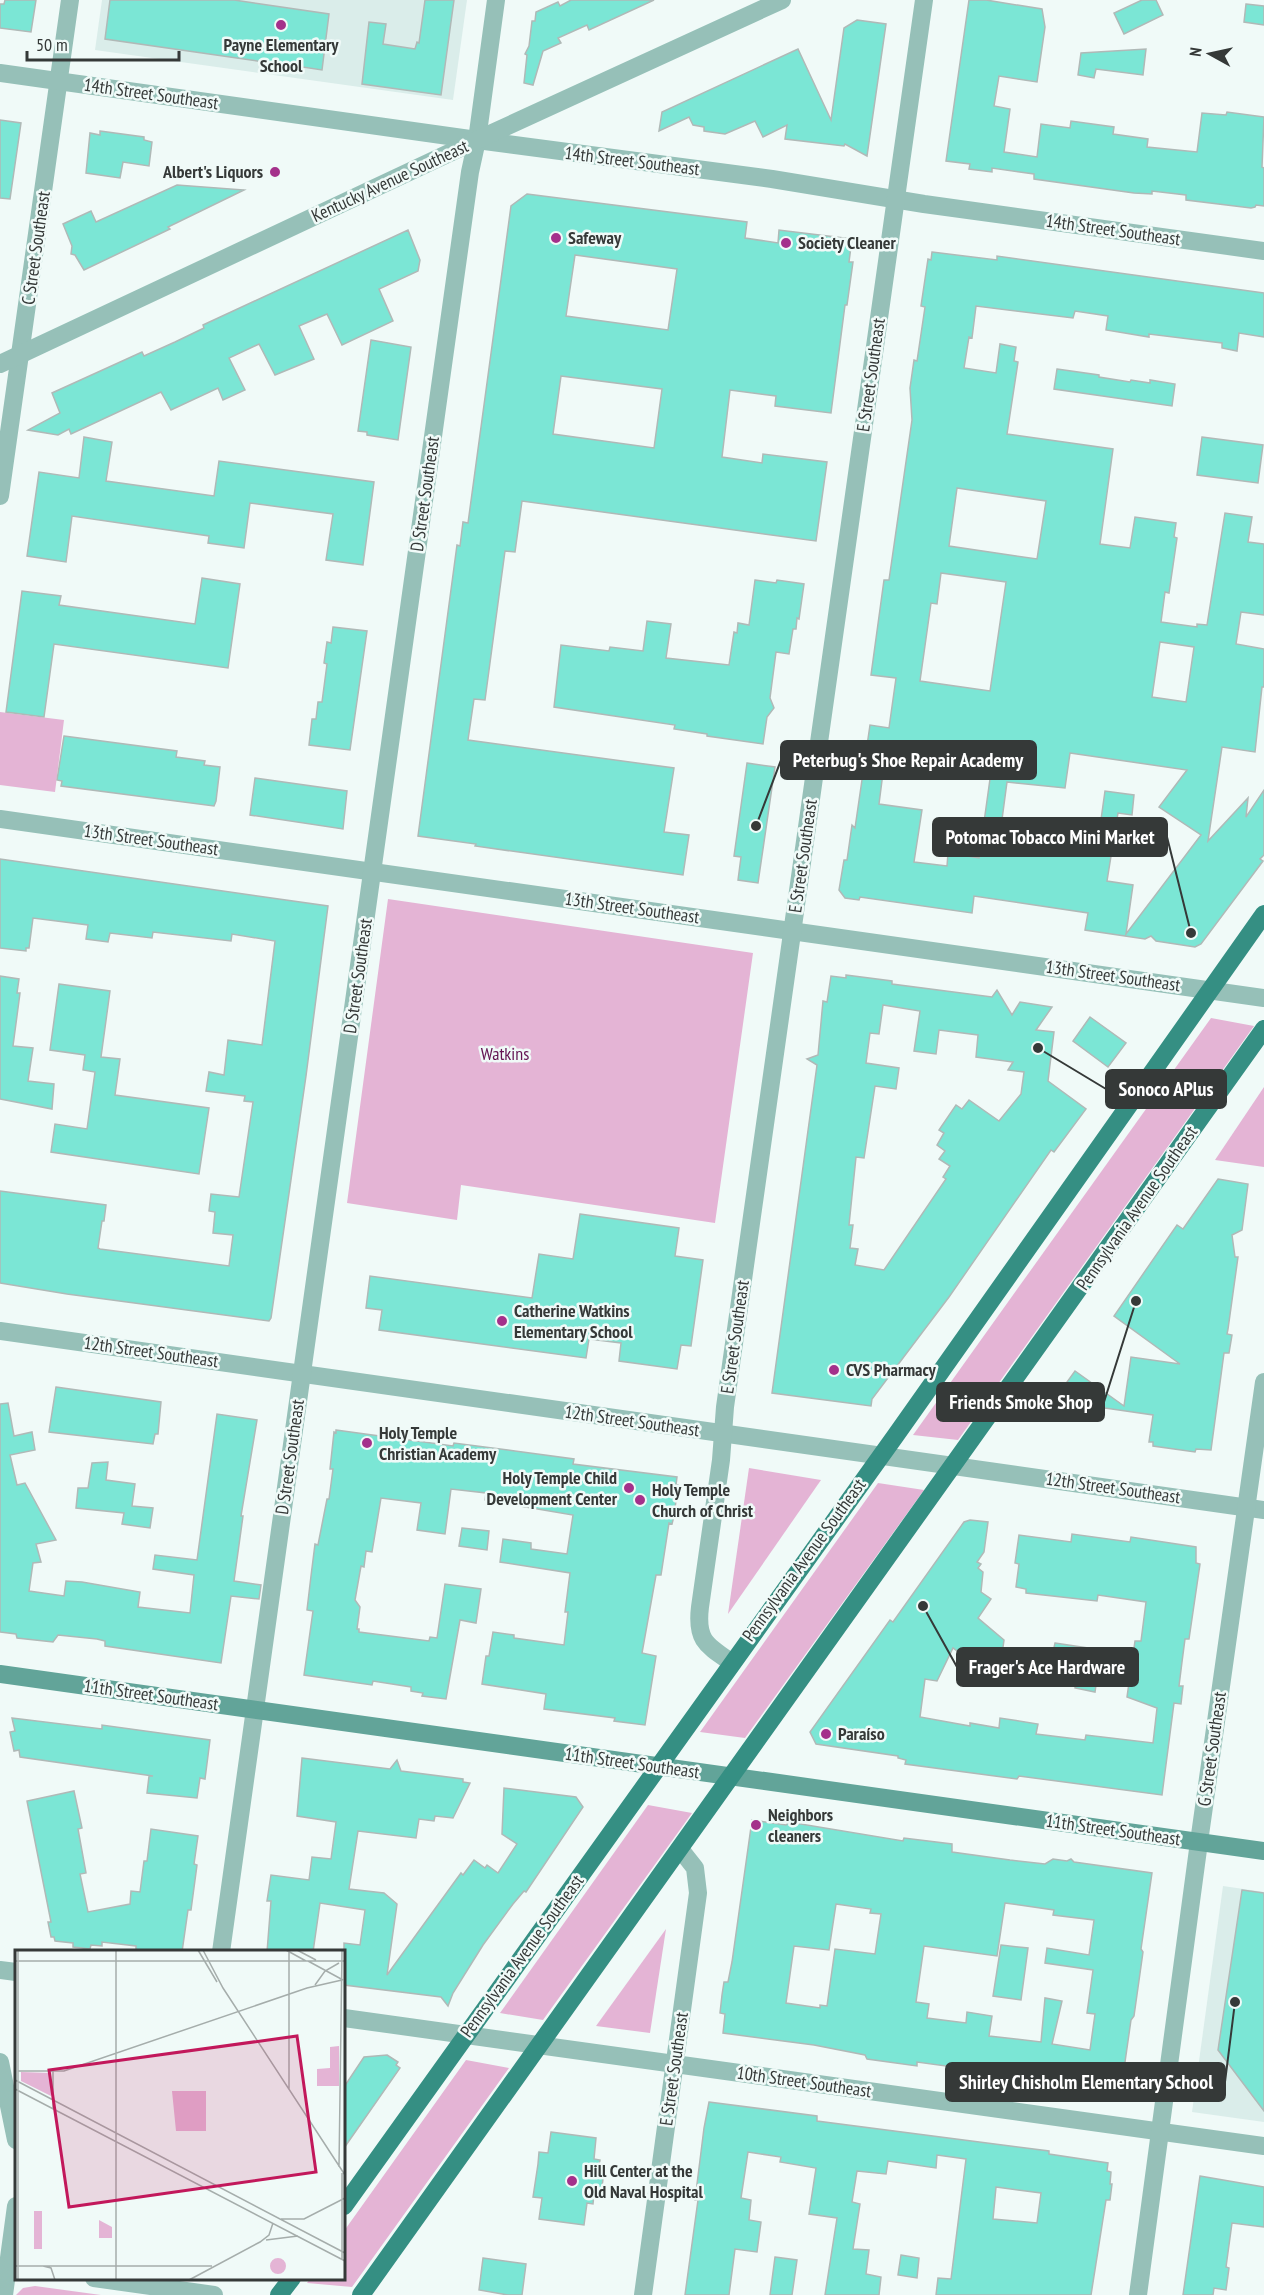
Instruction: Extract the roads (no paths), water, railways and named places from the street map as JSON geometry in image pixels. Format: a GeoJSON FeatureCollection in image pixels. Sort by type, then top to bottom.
{"type":"FeatureCollection","features":[{"type":"Feature","properties":{"kind":"main road","name":"Pennsylvania Avenue Southeast"},"geometry":{"type":"LineString","coordinates":[[345,2205],[1264,914]]}},
{"type":"Feature","properties":{"kind":"main road","name":"Pennsylvania Avenue Southeast"},"geometry":{"type":"LineString","coordinates":[[361,2295],[1264,1029]]}},
{"type":"Feature","properties":{"kind":"main road","name":"11th Street Southeast"},"geometry":{"type":"LineString","coordinates":[[0,1674],[1264,1851]]}},
{"type":"Feature","properties":{"kind":"main road"},"geometry":{"type":"LineString","coordinates":[[279,2295],[290,2280]]}},
{"type":"Feature","properties":{"kind":"street","name":"C Street Southeast"},"geometry":{"type":"LineString","coordinates":[[0,496],[70,0]]}},
{"type":"Feature","properties":{"kind":"street","name":"D Street Southeast"},"geometry":{"type":"LineString","coordinates":[[221,1950],[468,183],[477,140],[496,0]]}},
{"type":"Feature","properties":{"kind":"street","name":"Kentucky Avenue Southeast"},"geometry":{"type":"LineString","coordinates":[[0,364],[782,0]]}},
{"type":"Feature","properties":{"kind":"street","name":"E Street Southeast"},"geometry":{"type":"LineString","coordinates":[[731,1662],[701,1637],[698,1619],[924,0]]}},
{"type":"Feature","properties":{"kind":"street","name":"14th Street Southeast"},"geometry":{"type":"LineString","coordinates":[[0,73],[772,179],[896,199],[1264,251]]}},
{"type":"Feature","properties":{"kind":"street","name":"13th Street Southeast"},"geometry":{"type":"LineString","coordinates":[[0,819],[1264,998]]}},
{"type":"Feature","properties":{"kind":"street","name":"12th Street Southeast"},"geometry":{"type":"LineString","coordinates":[[0,1331],[1255,1509]]}},
{"type":"Feature","properties":{"kind":"street","name":"G Street Southeast"},"geometry":{"type":"LineString","coordinates":[[1138,2295],[1199,1842],[1255,1509],[1264,1382]]}},
{"type":"Feature","properties":{"kind":"street","name":"E Street Southeast"},"geometry":{"type":"LineString","coordinates":[[644,2295],[699,1893],[695,1868],[680,1849]]}},
{"type":"Feature","properties":{"kind":"street"},"geometry":{"type":"LineString","coordinates":[[0,1970],[15,1972]]}},
{"type":"Feature","properties":{"kind":"street","name":"10th Street Southeast"},"geometry":{"type":"LineString","coordinates":[[345,2018],[1264,2146]]}},
{"type":"Feature","properties":{"kind":"street"},"geometry":{"type":"LineString","coordinates":[[0,2062],[15,2135]]}},
{"type":"Feature","properties":{"kind":"street"},"geometry":{"type":"LineString","coordinates":[[4,2295],[15,2214]]}},
{"type":"Feature","properties":{"kind":"street"},"geometry":{"type":"LineString","coordinates":[[121,2280],[174,2284],[214,2295]]}},
{"type":"Feature","properties":{"kind":"place","name":"Payne Elementary School"},"geometry":{"type":"Point","coordinates":[281,25]}},
{"type":"Feature","properties":{"kind":"place","name":"Albert's Liquors"},"geometry":{"type":"Point","coordinates":[275,172]}},
{"type":"Feature","properties":{"kind":"place","name":"Safeway"},"geometry":{"type":"Point","coordinates":[556,238]}},
{"type":"Feature","properties":{"kind":"place","name":"Society Cleaner"},"geometry":{"type":"Point","coordinates":[786,243]}},
{"type":"Feature","properties":{"kind":"place","name":"Peterbug's Shoe Repair Academy"},"geometry":{"type":"Point","coordinates":[756,826]}},
{"type":"Feature","properties":{"kind":"place","name":"Potomac Tobacco Mini Market"},"geometry":{"type":"Point","coordinates":[1191,933]}},
{"type":"Feature","properties":{"kind":"place","name":"Sonoco APlus"},"geometry":{"type":"Point","coordinates":[1038,1048]}},
{"type":"Feature","properties":{"kind":"place","name":"Friends Smoke Shop"},"geometry":{"type":"Point","coordinates":[1136,1301]}},
{"type":"Feature","properties":{"kind":"place","name":"Catherine Watkins Elementary School"},"geometry":{"type":"Point","coordinates":[502,1321]}},
{"type":"Feature","properties":{"kind":"place","name":"CVS Pharmacy"},"geometry":{"type":"Point","coordinates":[834,1370]}},
{"type":"Feature","properties":{"kind":"place","name":"Holy Temple Christian Academy"},"geometry":{"type":"Point","coordinates":[367,1443]}},
{"type":"Feature","properties":{"kind":"place","name":"Holy Temple Child Development Center"},"geometry":{"type":"Point","coordinates":[629,1488]}},
{"type":"Feature","properties":{"kind":"place","name":"Holy Temple Church of Christ"},"geometry":{"type":"Point","coordinates":[640,1500]}},
{"type":"Feature","properties":{"kind":"place","name":"Frager's Ace Hardware"},"geometry":{"type":"Point","coordinates":[923,1606]}},
{"type":"Feature","properties":{"kind":"place","name":"Paraíso"},"geometry":{"type":"Point","coordinates":[826,1734]}},
{"type":"Feature","properties":{"kind":"place","name":"Neighbors cleaners"},"geometry":{"type":"Point","coordinates":[756,1825]}},
{"type":"Feature","properties":{"kind":"place","name":"Shirley Chisholm Elementary School"},"geometry":{"type":"Point","coordinates":[1235,2002]}},
{"type":"Feature","properties":{"kind":"place","name":"Hill Center at the Old Naval Hospital"},"geometry":{"type":"Point","coordinates":[572,2181]}},
{"type":"Feature","properties":{"kind":"park label","name":"Watkins"},"geometry":{"type":"Point","coordinates":[505,1054]}}]}
